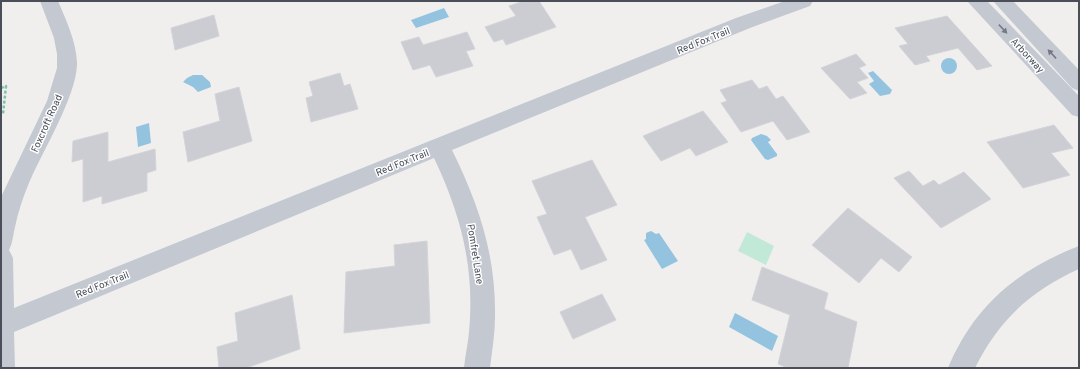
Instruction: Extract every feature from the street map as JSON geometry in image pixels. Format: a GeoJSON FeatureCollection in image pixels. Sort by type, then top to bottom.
{"type":"FeatureCollection","features":[{"type":"Feature","properties":{"kind":"street","name":"Foxcroft Road"},"geometry":{"type":"LineString","coordinates":[[1,243],[3,224],[14,191],[58,100],[68,63],[64,40],[49,1]]}},
{"type":"Feature","properties":{"kind":"street","name":"Red Fox Trail"},"geometry":{"type":"LineString","coordinates":[[1,324],[743,23],[804,1]]}},
{"type":"Feature","properties":{"kind":"street","name":"Arborway"},"geometry":{"type":"LineString","coordinates":[[976,1],[1079,109]]}},
{"type":"Feature","properties":{"kind":"street","name":"Arborway"},"geometry":{"type":"LineString","coordinates":[[1002,1],[1079,83]]}},
{"type":"Feature","properties":{"kind":"street","name":"Pomfret Lane"},"geometry":{"type":"LineString","coordinates":[[440,147],[468,210],[474,229],[480,264],[482,282],[482,332],[477,368]]}},
{"type":"Feature","properties":{"kind":"street"},"geometry":{"type":"LineString","coordinates":[[961,368],[982,330],[998,311],[1036,279],[1079,257]]}},
{"type":"Feature","properties":{"kind":"street"},"geometry":{"type":"LineString","coordinates":[[1,258],[2,368]]}},
{"type":"Feature","properties":{"kind":"path"},"geometry":{"type":"LineString","coordinates":[[1,88],[6,86],[3,114],[1,115]]}},
{"type":"Feature","properties":{"kind":"green space"},"geometry":{"type":"Polygon","coordinates":[[[747,232],[774,246],[766,265],[738,251],[747,232]]]}},
{"type":"Feature","properties":{"kind":"water"},"geometry":{"type":"Polygon","coordinates":[[[444,8],[449,17],[416,28],[411,20],[444,8]]]}},
{"type":"Feature","properties":{"kind":"water"},"geometry":{"type":"Polygon","coordinates":[[[946,58],[952,58],[957,63],[955,72],[952,74],[946,74],[941,69],[941,63],[946,58]]]}},
{"type":"Feature","properties":{"kind":"water"},"geometry":{"type":"Polygon","coordinates":[[[873,71],[892,90],[890,94],[880,96],[869,84],[874,81],[868,73],[873,71]]]}},
{"type":"Feature","properties":{"kind":"water"},"geometry":{"type":"Polygon","coordinates":[[[193,75],[202,75],[210,82],[211,87],[198,92],[193,87],[183,82],[193,75]]]}},
{"type":"Feature","properties":{"kind":"water"},"geometry":{"type":"Polygon","coordinates":[[[149,123],[151,143],[138,147],[136,127],[149,123]]]}},
{"type":"Feature","properties":{"kind":"water"},"geometry":{"type":"Polygon","coordinates":[[[761,134],[767,136],[771,140],[768,142],[777,156],[768,160],[765,159],[751,140],[752,138],[761,134]]]}},
{"type":"Feature","properties":{"kind":"water"},"geometry":{"type":"Polygon","coordinates":[[[651,231],[656,234],[659,233],[678,261],[662,269],[644,240],[646,239],[646,233],[651,231]]]}},
{"type":"Feature","properties":{"kind":"water"},"geometry":{"type":"Polygon","coordinates":[[[735,313],[778,336],[772,351],[729,327],[735,313]]]}},
{"type":"Feature","properties":{"kind":"building"},"geometry":{"type":"Polygon","coordinates":[[[524,1],[539,1],[556,27],[506,45],[503,39],[494,42],[485,27],[516,16],[509,6],[524,1]]]}},
{"type":"Feature","properties":{"kind":"building"},"geometry":{"type":"Polygon","coordinates":[[[214,15],[219,36],[175,50],[171,28],[214,15]]]}},
{"type":"Feature","properties":{"kind":"building"},"geometry":{"type":"Polygon","coordinates":[[[947,16],[992,66],[977,70],[958,48],[926,56],[930,61],[915,65],[899,46],[908,44],[895,28],[947,16]]]}},
{"type":"Feature","properties":{"kind":"building"},"geometry":{"type":"Polygon","coordinates":[[[467,32],[475,49],[466,51],[473,66],[436,77],[430,65],[413,70],[401,42],[419,37],[423,45],[467,32]]]}},
{"type":"Feature","properties":{"kind":"building"},"geometry":{"type":"Polygon","coordinates":[[[856,54],[866,65],[859,68],[868,78],[857,82],[867,93],[850,99],[821,68],[856,54]]]}},
{"type":"Feature","properties":{"kind":"building"},"geometry":{"type":"Polygon","coordinates":[[[340,73],[344,86],[350,84],[358,109],[311,122],[306,98],[313,96],[309,82],[340,73]]]}},
{"type":"Feature","properties":{"kind":"building"},"geometry":{"type":"Polygon","coordinates":[[[752,80],[759,89],[767,86],[776,99],[783,96],[810,132],[787,140],[773,121],[741,132],[721,103],[727,101],[720,90],[752,80]]]}},
{"type":"Feature","properties":{"kind":"building"},"geometry":{"type":"Polygon","coordinates":[[[239,87],[252,141],[188,162],[183,132],[220,121],[215,94],[239,87]]]}},
{"type":"Feature","properties":{"kind":"building"},"geometry":{"type":"Polygon","coordinates":[[[703,111],[728,142],[696,156],[690,148],[661,161],[643,136],[703,111]]]}},
{"type":"Feature","properties":{"kind":"building"},"geometry":{"type":"Polygon","coordinates":[[[1054,125],[1073,148],[1051,153],[1070,175],[1023,188],[987,142],[1054,125]]]}},
{"type":"Feature","properties":{"kind":"building"},"geometry":{"type":"Polygon","coordinates":[[[108,132],[108,162],[155,149],[156,170],[147,173],[147,191],[102,204],[102,196],[83,202],[83,159],[72,162],[73,141],[108,132]]]}},
{"type":"Feature","properties":{"kind":"building"},"geometry":{"type":"Polygon","coordinates":[[[592,160],[617,205],[585,217],[607,260],[581,270],[571,249],[554,255],[537,217],[547,214],[532,181],[592,160]]]}},
{"type":"Feature","properties":{"kind":"building"},"geometry":{"type":"Polygon","coordinates":[[[909,171],[923,186],[934,180],[939,185],[964,172],[991,199],[941,228],[894,178],[909,171]]]}},
{"type":"Feature","properties":{"kind":"building"},"geometry":{"type":"Polygon","coordinates":[[[848,208],[912,257],[899,272],[881,258],[859,283],[812,245],[848,208]]]}},
{"type":"Feature","properties":{"kind":"building"},"geometry":{"type":"Polygon","coordinates":[[[427,241],[430,323],[344,333],[346,272],[395,266],[394,245],[427,241]]]}},
{"type":"Feature","properties":{"kind":"building"},"geometry":{"type":"Polygon","coordinates":[[[762,267],[828,293],[824,309],[857,322],[848,368],[788,368],[778,364],[790,315],[752,300],[762,267]]]}},
{"type":"Feature","properties":{"kind":"building"},"geometry":{"type":"Polygon","coordinates":[[[602,294],[616,320],[573,339],[560,312],[602,294]]]}},
{"type":"Feature","properties":{"kind":"building"},"geometry":{"type":"Polygon","coordinates":[[[292,295],[300,349],[246,368],[219,368],[217,347],[238,341],[235,313],[292,295]]]}}]}
